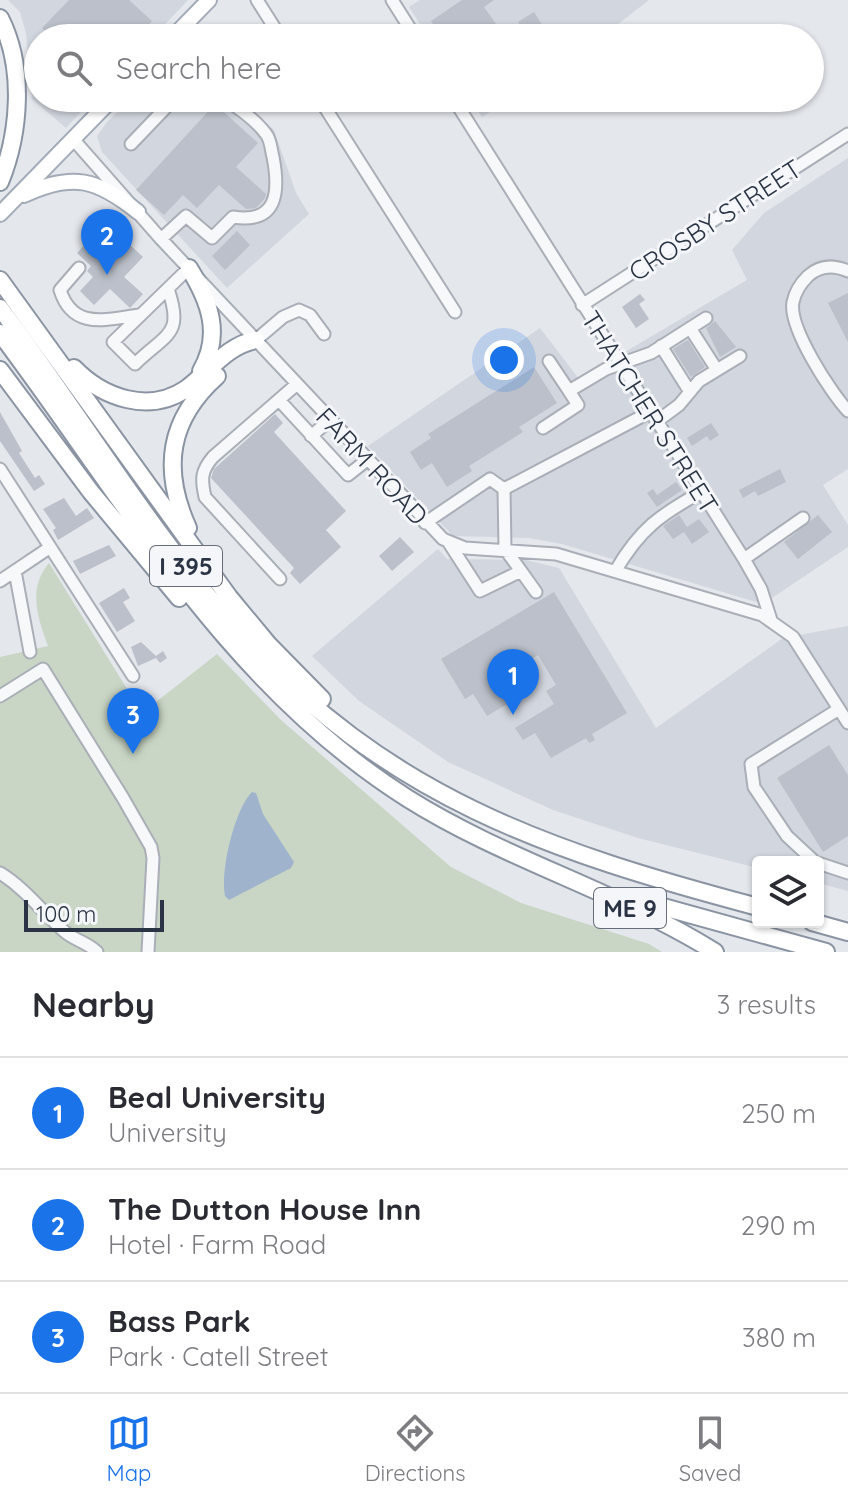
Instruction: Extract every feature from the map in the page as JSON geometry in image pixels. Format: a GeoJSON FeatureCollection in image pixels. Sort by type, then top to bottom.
{"type":"FeatureCollection","features":[{"type":"Feature","properties":{"kind":"highway"},"geometry":{"type":"LineString","coordinates":[[0,18],[13,56],[16,88],[13,132],[0,182]]}},
{"type":"Feature","properties":{"kind":"highway"},"geometry":{"type":"LineString","coordinates":[[189,268],[208,304],[213,330],[207,359],[190,385]]}},
{"type":"Feature","properties":{"kind":"highway"},"geometry":{"type":"LineString","coordinates":[[0,280],[218,581],[298,676],[418,781]]}},
{"type":"Feature","properties":{"kind":"highway","name":"I 395"},"geometry":{"type":"LineString","coordinates":[[0,308],[178,556],[239,633],[335,723],[418,781],[489,820],[549,845],[752,905]]}},
{"type":"Feature","properties":{"kind":"highway"},"geometry":{"type":"LineString","coordinates":[[21,308],[79,373],[111,394],[132,401],[152,401],[174,395],[232,350],[256,340]]}},
{"type":"Feature","properties":{"kind":"highway","name":"I 395"},"geometry":{"type":"LineString","coordinates":[[1,334],[193,601],[285,703],[336,748],[413,802],[480,840],[542,868],[623,896],[826,952]]}},
{"type":"Feature","properties":{"kind":"highway"},"geometry":{"type":"LineString","coordinates":[[218,581],[179,505],[174,477],[175,442],[192,401],[256,340]]}},
{"type":"Feature","properties":{"kind":"highway"},"geometry":{"type":"LineString","coordinates":[[0,370],[91,492],[172,590],[240,662],[285,703]]}},
{"type":"Feature","properties":{"kind":"highway","name":"ME 9"},"geometry":{"type":"LineString","coordinates":[[542,868],[673,928],[715,952]]}},
{"type":"Feature","properties":{"kind":"highway"},"geometry":{"type":"LineString","coordinates":[[824,916],[848,921]]}},
{"type":"Feature","properties":{"kind":"highway"},"geometry":{"type":"LineString","coordinates":[[824,925],[848,932]]}},
{"type":"Feature","properties":{"kind":"main road"},"geometry":{"type":"LineString","coordinates":[[186,24],[209,0]]}},
{"type":"Feature","properties":{"kind":"main road"},"geometry":{"type":"LineString","coordinates":[[0,214],[99,112]]}},
{"type":"Feature","properties":{"kind":"main road"},"geometry":{"type":"LineString","coordinates":[[13,201],[47,185],[76,180],[98,186],[138,212]]}},
{"type":"Feature","properties":{"kind":"street"},"geometry":{"type":"LineString","coordinates":[[257,0],[272,24]]}},
{"type":"Feature","properties":{"kind":"street"},"geometry":{"type":"LineString","coordinates":[[397,2],[409,24]]}},
{"type":"Feature","properties":{"kind":"street"},"geometry":{"type":"LineString","coordinates":[[131,144],[162,112]]}},
{"type":"Feature","properties":{"kind":"street"},"geometry":{"type":"LineString","coordinates":[[161,239],[186,216],[212,238],[233,217],[253,220],[265,213],[275,197],[276,174],[268,137],[245,112]]}},
{"type":"Feature","properties":{"kind":"street"},"geometry":{"type":"LineString","coordinates":[[328,112],[455,312]]}},
{"type":"Feature","properties":{"kind":"street","name":"THATCHER STREET"},"geometry":{"type":"LineString","coordinates":[[462,112],[744,559],[761,589],[771,620],[797,642],[848,723]]}},
{"type":"Feature","properties":{"kind":"street","name":"CROSBY STREET"},"geometry":{"type":"LineString","coordinates":[[582,305],[848,134]]}},
{"type":"Feature","properties":{"kind":"street","name":"FARM ROAD"},"geometry":{"type":"LineString","coordinates":[[73,139],[161,239],[425,523],[449,543],[465,548],[546,552],[732,604],[771,620]]}},
{"type":"Feature","properties":{"kind":"street"},"geometry":{"type":"LineString","coordinates":[[848,271],[835,266],[815,269],[802,281],[792,305],[800,335],[848,411]]}},
{"type":"Feature","properties":{"kind":"street"},"geometry":{"type":"LineString","coordinates":[[79,268],[60,290],[77,317],[87,321],[140,315]]}},
{"type":"Feature","properties":{"kind":"street"},"geometry":{"type":"LineString","coordinates":[[168,289],[177,315],[175,325],[135,364],[113,342],[189,268]]}},
{"type":"Feature","properties":{"kind":"street"},"geometry":{"type":"LineString","coordinates":[[256,340],[283,317],[299,310],[310,315],[324,334]]}},
{"type":"Feature","properties":{"kind":"street"},"geometry":{"type":"LineString","coordinates":[[569,391],[606,369],[661,346],[706,318]]}},
{"type":"Feature","properties":{"kind":"street"},"geometry":{"type":"LineString","coordinates":[[690,328],[717,370]]}},
{"type":"Feature","properties":{"kind":"street"},"geometry":{"type":"LineString","coordinates":[[661,346],[690,392]]}},
{"type":"Feature","properties":{"kind":"street"},"geometry":{"type":"LineString","coordinates":[[504,489],[653,417],[740,356]]}},
{"type":"Feature","properties":{"kind":"street"},"geometry":{"type":"LineString","coordinates":[[543,428],[578,405],[549,361]]}},
{"type":"Feature","properties":{"kind":"street"},"geometry":{"type":"LineString","coordinates":[[280,579],[205,497],[203,468],[297,384]]}},
{"type":"Feature","properties":{"kind":"street"},"geometry":{"type":"LineString","coordinates":[[279,400],[348,475],[367,460]]}},
{"type":"Feature","properties":{"kind":"street"},"geometry":{"type":"LineString","coordinates":[[311,436],[330,420]]}},
{"type":"Feature","properties":{"kind":"street"},"geometry":{"type":"LineString","coordinates":[[0,469],[133,676]]}},
{"type":"Feature","properties":{"kind":"street"},"geometry":{"type":"LineString","coordinates":[[425,523],[490,479],[504,489]]}},
{"type":"Feature","properties":{"kind":"street"},"geometry":{"type":"LineString","coordinates":[[504,489],[505,549],[536,592]]}},
{"type":"Feature","properties":{"kind":"street"},"geometry":{"type":"LineString","coordinates":[[616,570],[634,538],[654,519],[701,492]]}},
{"type":"Feature","properties":{"kind":"street"},"geometry":{"type":"LineString","coordinates":[[744,559],[803,518]]}},
{"type":"Feature","properties":{"kind":"street"},"geometry":{"type":"LineString","coordinates":[[449,543],[480,591],[521,571]]}},
{"type":"Feature","properties":{"kind":"street"},"geometry":{"type":"LineString","coordinates":[[0,581],[49,548]]}},
{"type":"Feature","properties":{"kind":"street"},"geometry":{"type":"LineString","coordinates":[[15,571],[30,652]]}},
{"type":"Feature","properties":{"kind":"street"},"geometry":{"type":"LineString","coordinates":[[0,696],[43,669],[123,798],[151,847],[153,893],[148,952]]}},
{"type":"Feature","properties":{"kind":"street"},"geometry":{"type":"LineString","coordinates":[[808,856],[787,836],[754,787],[751,764],[839,709]]}},
{"type":"Feature","properties":{"kind":"street"},"geometry":{"type":"LineString","coordinates":[[824,866],[848,873]]}},
{"type":"Feature","properties":{"kind":"street"},"geometry":{"type":"LineString","coordinates":[[0,873],[16,883],[72,938],[87,943],[97,952]]}},
{"type":"Feature","properties":{"kind":"shaded area"},"geometry":{"type":"Polygon","coordinates":[[[8,0],[188,0],[165,24],[24,26],[20,12],[8,0]]]}},
{"type":"Feature","properties":{"kind":"shaded area"},"geometry":{"type":"Polygon","coordinates":[[[420,0],[649,0],[618,24],[420,24],[409,7],[420,0]]]}},
{"type":"Feature","properties":{"kind":"shaded area"},"geometry":{"type":"Polygon","coordinates":[[[47,112],[81,112],[66,128],[47,112]]]}},
{"type":"Feature","properties":{"kind":"shaded area"},"geometry":{"type":"Polygon","coordinates":[[[118,112],[254,112],[274,130],[296,193],[309,214],[227,288],[102,152],[97,136],[118,112]]]}},
{"type":"Feature","properties":{"kind":"shaded area"},"geometry":{"type":"Polygon","coordinates":[[[848,158],[848,469],[823,485],[848,525],[848,547],[763,604],[562,544],[529,538],[453,536],[368,446],[540,328],[579,379],[747,280],[732,250],[764,213],[848,158]]]}},
{"type":"Feature","properties":{"kind":"shaded area"},"geometry":{"type":"Polygon","coordinates":[[[438,549],[447,559],[526,560],[559,568],[656,728],[783,638],[848,626],[848,891],[824,885],[824,856],[752,856],[752,866],[638,838],[553,810],[448,762],[359,701],[312,656],[438,549]]]}},
{"type":"Feature","properties":{"kind":"green space"},"geometry":{"type":"Polygon","coordinates":[[[49,563],[142,713],[217,654],[281,720],[451,867],[521,903],[649,944],[662,952],[0,952],[0,657],[48,646],[38,614],[36,593],[42,573],[49,563]]]}},
{"type":"Feature","properties":{"kind":"water"},"geometry":{"type":"Polygon","coordinates":[[[252,792],[256,793],[263,814],[294,862],[291,868],[229,900],[225,896],[224,885],[230,842],[239,812],[252,792]]]}},
{"type":"Feature","properties":{"kind":"building"},"geometry":{"type":"Polygon","coordinates":[[[69,0],[129,0],[152,21],[149,24],[46,24],[69,0]]]}},
{"type":"Feature","properties":{"kind":"building"},"geometry":{"type":"Polygon","coordinates":[[[462,0],[494,0],[484,7],[496,24],[433,24],[431,21],[462,0]]]}},
{"type":"Feature","properties":{"kind":"building"},"geometry":{"type":"Polygon","coordinates":[[[534,12],[542,24],[519,24],[518,22],[534,12]]]}},
{"type":"Feature","properties":{"kind":"building"},"geometry":{"type":"Polygon","coordinates":[[[208,112],[224,112],[258,143],[236,167],[266,194],[256,208],[246,209],[219,185],[197,208],[183,195],[164,215],[136,190],[208,112]]]}},
{"type":"Feature","properties":{"kind":"building"},"geometry":{"type":"Polygon","coordinates":[[[237,231],[250,245],[225,270],[212,256],[237,231]]]}},
{"type":"Feature","properties":{"kind":"building"},"geometry":{"type":"Polygon","coordinates":[[[87,242],[100,255],[105,249],[113,256],[127,242],[143,257],[124,277],[143,294],[130,308],[110,289],[94,305],[80,291],[93,277],[87,271],[91,266],[77,253],[87,242]]]}},
{"type":"Feature","properties":{"kind":"building"},"geometry":{"type":"Polygon","coordinates":[[[848,293],[848,342],[828,303],[848,293]]]}},
{"type":"Feature","properties":{"kind":"building"},"geometry":{"type":"Polygon","coordinates":[[[640,294],[645,300],[639,304],[649,319],[636,328],[622,307],[640,294]]]}},
{"type":"Feature","properties":{"kind":"building"},"geometry":{"type":"Polygon","coordinates":[[[715,321],[736,347],[720,357],[706,328],[715,321]]]}},
{"type":"Feature","properties":{"kind":"building"},"geometry":{"type":"Polygon","coordinates":[[[688,340],[705,367],[691,377],[673,349],[688,340]]]}},
{"type":"Feature","properties":{"kind":"building"},"geometry":{"type":"Polygon","coordinates":[[[534,367],[557,403],[519,427],[523,432],[469,466],[472,471],[447,487],[432,463],[421,470],[410,452],[431,438],[428,434],[534,367]]]}},
{"type":"Feature","properties":{"kind":"building"},"geometry":{"type":"Polygon","coordinates":[[[0,412],[22,451],[19,453],[35,478],[39,475],[45,484],[34,491],[0,441],[0,412]]]}},
{"type":"Feature","properties":{"kind":"building"},"geometry":{"type":"Polygon","coordinates":[[[275,414],[283,423],[274,432],[346,511],[326,530],[341,547],[300,584],[290,573],[294,568],[211,478],[214,469],[275,414]]]}},
{"type":"Feature","properties":{"kind":"building"},"geometry":{"type":"Polygon","coordinates":[[[711,423],[719,435],[710,441],[707,436],[692,446],[687,438],[711,423]]]}},
{"type":"Feature","properties":{"kind":"building"},"geometry":{"type":"Polygon","coordinates":[[[780,469],[786,482],[758,496],[755,491],[743,498],[739,490],[780,469]]]}},
{"type":"Feature","properties":{"kind":"building"},"geometry":{"type":"Polygon","coordinates":[[[676,482],[682,490],[657,507],[647,493],[653,489],[657,495],[676,482]]]}},
{"type":"Feature","properties":{"kind":"building"},"geometry":{"type":"Polygon","coordinates":[[[64,498],[76,516],[87,508],[94,518],[58,540],[53,530],[56,528],[43,509],[64,498]]]}},
{"type":"Feature","properties":{"kind":"building"},"geometry":{"type":"Polygon","coordinates":[[[679,515],[687,527],[699,519],[709,532],[692,544],[684,532],[673,539],[663,526],[679,515]]]}},
{"type":"Feature","properties":{"kind":"building"},"geometry":{"type":"Polygon","coordinates":[[[818,515],[832,532],[798,559],[784,542],[818,515]]]}},
{"type":"Feature","properties":{"kind":"building"},"geometry":{"type":"Polygon","coordinates":[[[400,537],[414,552],[392,571],[379,556],[400,537]]]}},
{"type":"Feature","properties":{"kind":"building"},"geometry":{"type":"Polygon","coordinates":[[[109,545],[116,556],[80,574],[73,561],[109,545]]]}},
{"type":"Feature","properties":{"kind":"building"},"geometry":{"type":"Polygon","coordinates":[[[124,588],[130,598],[123,602],[135,621],[117,632],[99,603],[124,588]]]}},
{"type":"Feature","properties":{"kind":"building"},"geometry":{"type":"Polygon","coordinates":[[[554,592],[627,713],[592,734],[595,740],[589,743],[586,738],[551,758],[535,733],[523,740],[515,728],[554,704],[546,691],[556,685],[538,655],[510,672],[524,694],[487,716],[473,694],[465,699],[441,659],[554,592]]]}},
{"type":"Feature","properties":{"kind":"building"},"geometry":{"type":"Polygon","coordinates":[[[141,642],[156,656],[163,651],[167,658],[160,663],[156,658],[138,666],[131,647],[141,642]]]}},
{"type":"Feature","properties":{"kind":"building"},"geometry":{"type":"Polygon","coordinates":[[[829,745],[848,775],[848,836],[823,852],[777,778],[829,745]]]}},
{"type":"Feature","properties":{"kind":"place","name":"The Dutton House Inn"},"geometry":{"type":"Point","coordinates":[107,275]}},
{"type":"Feature","properties":{"kind":"place","name":"Beal University"},"geometry":{"type":"Point","coordinates":[513,715]}},
{"type":"Feature","properties":{"kind":"place","name":"Bass Park"},"geometry":{"type":"Point","coordinates":[133,754]}}]}
